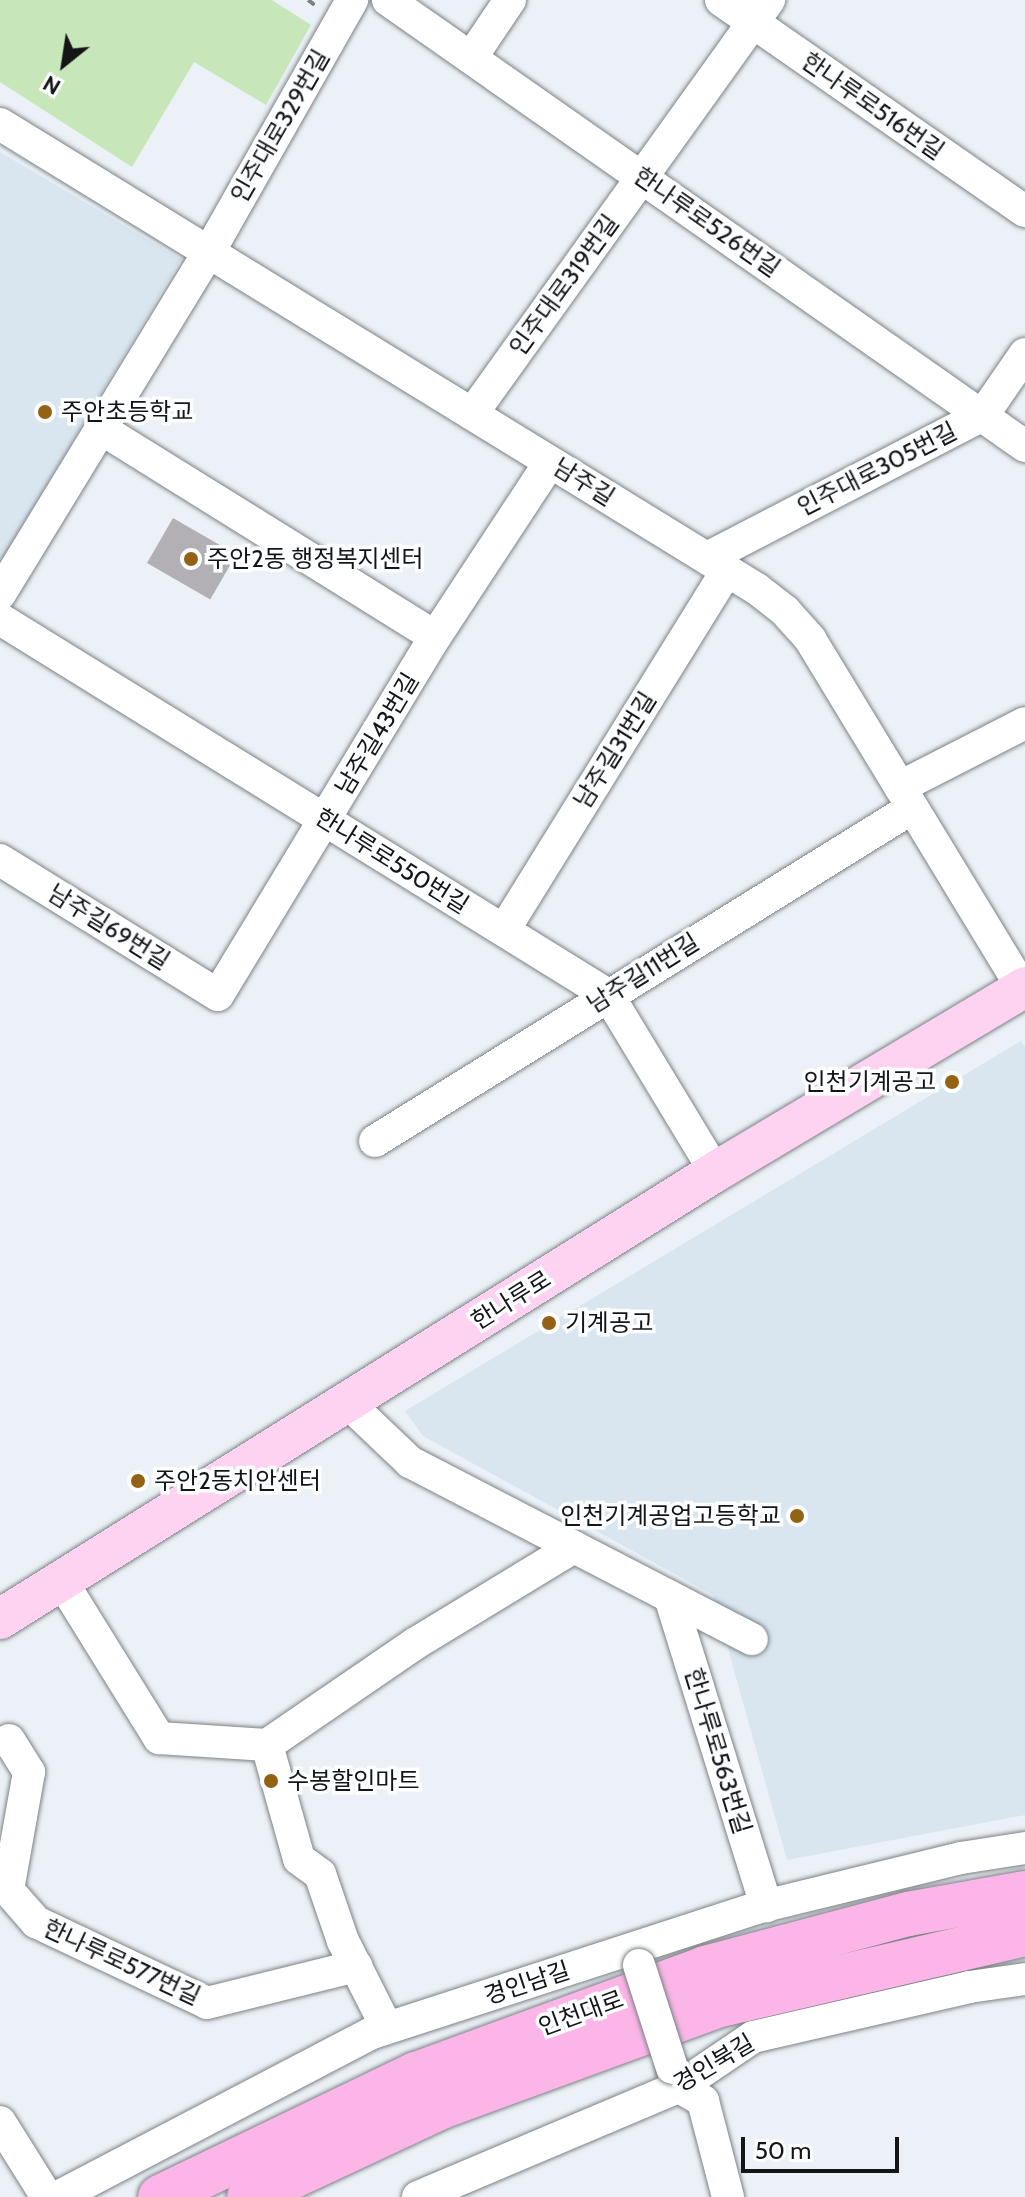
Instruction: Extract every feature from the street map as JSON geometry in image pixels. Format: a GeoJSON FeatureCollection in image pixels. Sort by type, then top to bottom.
{"type":"FeatureCollection","features":[{"type":"Feature","properties":{"kind":"highway","name":"인천대로"},"geometry":{"type":"LineString","coordinates":[[160,2197],[416,2074],[705,1968],[908,1914],[1025,1893]]}},
{"type":"Feature","properties":{"kind":"highway","name":"인천대로"},"geometry":{"type":"LineString","coordinates":[[249,2197],[441,2107],[720,2005],[1025,1934]]}},
{"type":"Feature","properties":{"kind":"main road","name":"한나루로"},"geometry":{"type":"LineString","coordinates":[[0,1619],[715,1172],[1024,989]]}},
{"type":"Feature","properties":{"kind":"street","name":"한나루로526번길"},"geometry":{"type":"LineString","coordinates":[[388,0],[1025,446]]}},
{"type":"Feature","properties":{"kind":"street"},"geometry":{"type":"LineString","coordinates":[[471,58],[510,0]]}},
{"type":"Feature","properties":{"kind":"street","name":"한나루로516번길"},"geometry":{"type":"LineString","coordinates":[[721,0],[761,11],[1025,211]]}},
{"type":"Feature","properties":{"kind":"street","name":"인주대로329번길"},"geometry":{"type":"LineString","coordinates":[[209,252],[334,5]]}},
{"type":"Feature","properties":{"kind":"street","name":"인주대로319번길"},"geometry":{"type":"LineString","coordinates":[[472,414],[761,11]]}},
{"type":"Feature","properties":{"kind":"street","name":"남주길"},"geometry":{"type":"LineString","coordinates":[[0,124],[717,564],[785,611],[810,639],[1024,989]]}},
{"type":"Feature","properties":{"kind":"street"},"geometry":{"type":"LineString","coordinates":[[0,594],[209,252]]}},
{"type":"Feature","properties":{"kind":"street","name":"인주대로305번길"},"geometry":{"type":"LineString","coordinates":[[717,564],[983,415],[1025,354]]}},
{"type":"Feature","properties":{"kind":"street"},"geometry":{"type":"LineString","coordinates":[[103,430],[435,637]]}},
{"type":"Feature","properties":{"kind":"street","name":"남주길43번길"},"geometry":{"type":"LineString","coordinates":[[218,995],[435,637],[550,462]]}},
{"type":"Feature","properties":{"kind":"street","name":"남주길31번길"},"geometry":{"type":"LineString","coordinates":[[504,930],[717,564]]}},
{"type":"Feature","properties":{"kind":"street","name":"한나루로550번길"},"geometry":{"type":"LineString","coordinates":[[0,619],[608,995],[715,1172]]}},
{"type":"Feature","properties":{"kind":"street","name":"남주길11번길"},"geometry":{"type":"LineString","coordinates":[[375,1141],[608,995],[906,797],[1025,723]]}},
{"type":"Feature","properties":{"kind":"street","name":"남주길69번길"},"geometry":{"type":"LineString","coordinates":[[0,860],[218,995]]}},
{"type":"Feature","properties":{"kind":"street"},"geometry":{"type":"LineString","coordinates":[[347,1402],[410,1462],[752,1639]]}},
{"type":"Feature","properties":{"kind":"street"},"geometry":{"type":"LineString","coordinates":[[61,1580],[159,1738],[267,1745],[401,1653],[574,1547]]}},
{"type":"Feature","properties":{"kind":"street","name":"한나루로563번길"},"geometry":{"type":"LineString","coordinates":[[670,1597],[766,1906]]}},
{"type":"Feature","properties":{"kind":"street","name":"한나루로577번길"},"geometry":{"type":"LineString","coordinates":[[9,1740],[29,1772],[8,1890],[36,1922],[207,2003],[356,1966]]}},
{"type":"Feature","properties":{"kind":"street"},"geometry":{"type":"LineString","coordinates":[[267,1745],[299,1859],[320,1874],[356,1966],[387,2028]]}},
{"type":"Feature","properties":{"kind":"street","name":"경인남길"},"geometry":{"type":"LineString","coordinates":[[58,2197],[387,2028],[636,1957],[766,1906],[961,1858],[1025,1848]]}},
{"type":"Feature","properties":{"kind":"street"},"geometry":{"type":"LineString","coordinates":[[636,1957],[676,2077],[703,2101],[728,2197]]}},
{"type":"Feature","properties":{"kind":"street","name":"경인북길"},"geometry":{"type":"LineString","coordinates":[[418,2197],[676,2077],[753,2037],[969,1987],[1025,1979]]}},
{"type":"Feature","properties":{"kind":"street"},"geometry":{"type":"LineString","coordinates":[[0,2122],[47,2197]]}},
{"type":"Feature","properties":{"kind":"path"},"geometry":{"type":"LineString","coordinates":[[308,0],[334,5]]}},
{"type":"Feature","properties":{"kind":"shaded area","name":"주안초등학교"},"geometry":{"type":"Polygon","coordinates":[[[0,152],[181,259],[0,564],[0,152]]]}},
{"type":"Feature","properties":{"kind":"shaded area","name":"인천기계공업고등학교"},"geometry":{"type":"Polygon","coordinates":[[[1021,1041],[1025,1047],[1025,1815],[787,1860],[713,1595],[423,1436],[405,1411],[1021,1041]]]}},
{"type":"Feature","properties":{"kind":"green space"},"geometry":{"type":"Polygon","coordinates":[[[0,0],[272,0],[311,25],[266,105],[194,62],[132,167],[0,82],[0,0]]]}},
{"type":"Feature","properties":{"kind":"building","name":"주안2동 행정복지센터"},"geometry":{"type":"Polygon","coordinates":[[[173,518],[236,554],[210,600],[147,563],[173,518]]]}},
{"type":"Feature","properties":{"kind":"place","name":"주안초등학교"},"geometry":{"type":"Point","coordinates":[45,412]}},
{"type":"Feature","properties":{"kind":"place","name":"주안2동 행정복지센터"},"geometry":{"type":"Point","coordinates":[191,559]}},
{"type":"Feature","properties":{"kind":"place","name":"인천기계공고"},"geometry":{"type":"Point","coordinates":[952,1082]}},
{"type":"Feature","properties":{"kind":"place","name":"기계공고"},"geometry":{"type":"Point","coordinates":[549,1323]}},
{"type":"Feature","properties":{"kind":"place","name":"주안2동치안센터"},"geometry":{"type":"Point","coordinates":[138,1481]}},
{"type":"Feature","properties":{"kind":"place","name":"인천기계공업고등학교"},"geometry":{"type":"Point","coordinates":[797,1516]}},
{"type":"Feature","properties":{"kind":"place","name":"수봉할인마트"},"geometry":{"type":"Point","coordinates":[271,1781]}}]}
